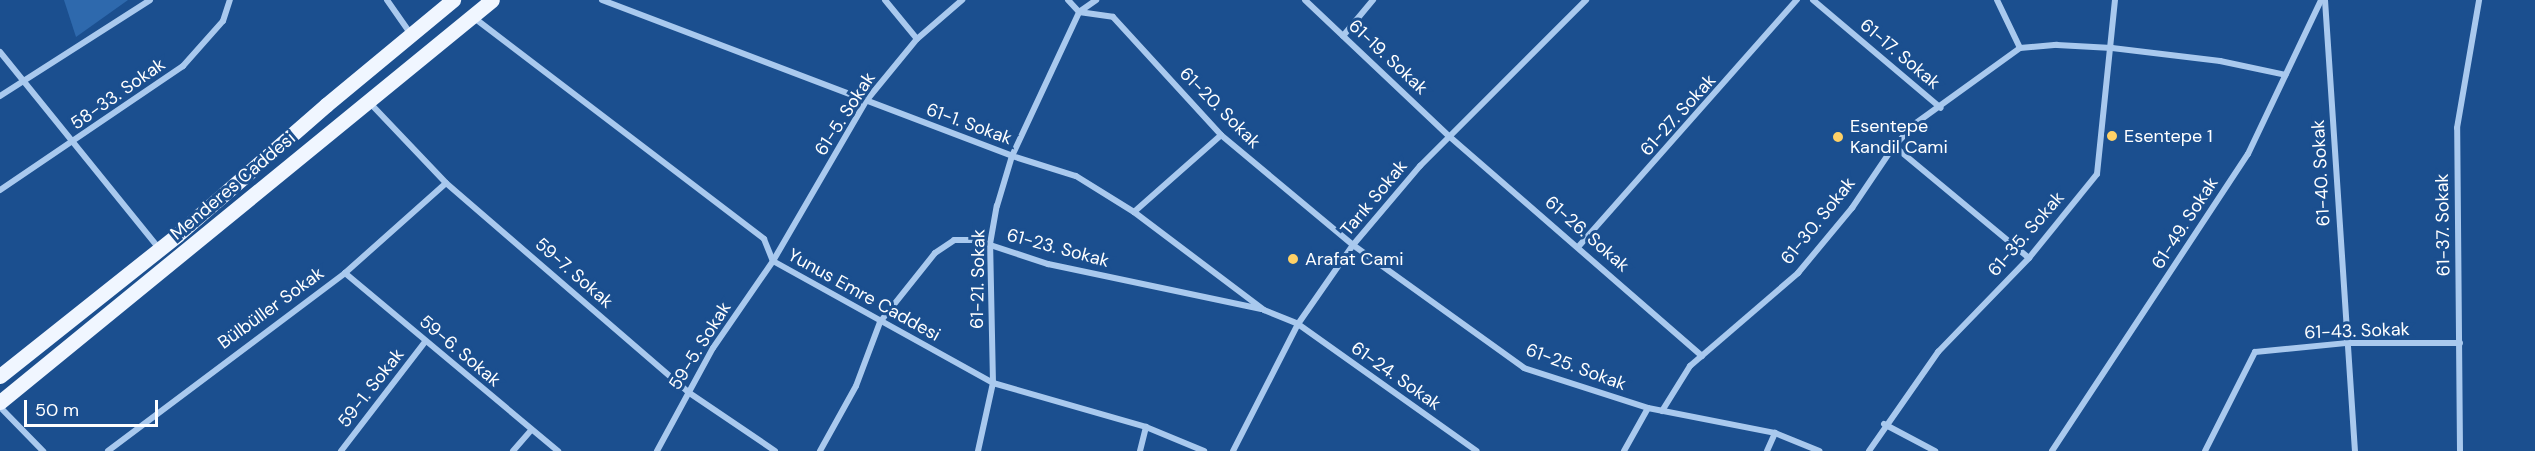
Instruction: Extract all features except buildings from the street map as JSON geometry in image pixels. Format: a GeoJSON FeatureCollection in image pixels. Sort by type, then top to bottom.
{"type":"FeatureCollection","features":[{"type":"Feature","properties":{"kind":"main road","name":"Menderes Caddesi"},"geometry":{"type":"LineString","coordinates":[[0,376],[160,249],[411,33],[453,0]]}},
{"type":"Feature","properties":{"kind":"main road","name":"Menderes Caddesi"},"geometry":{"type":"LineString","coordinates":[[0,402],[492,0]]}},
{"type":"Feature","properties":{"kind":"street"},"geometry":{"type":"LineString","coordinates":[[0,96],[150,0]]}},
{"type":"Feature","properties":{"kind":"street","name":"58-33. Sokak"},"geometry":{"type":"LineString","coordinates":[[0,190],[74,143],[183,66],[223,21],[230,0]]}},
{"type":"Feature","properties":{"kind":"street"},"geometry":{"type":"LineString","coordinates":[[387,0],[411,33]]}},
{"type":"Feature","properties":{"kind":"street","name":"61-1. Sokak"},"geometry":{"type":"LineString","coordinates":[[602,0],[1012,156],[1076,176],[1134,212],[1264,310],[1298,324]]}},
{"type":"Feature","properties":{"kind":"street"},"geometry":{"type":"LineString","coordinates":[[885,0],[917,39]]}},
{"type":"Feature","properties":{"kind":"street","name":"61-5. Sokak"},"geometry":{"type":"LineString","coordinates":[[773,261],[866,101],[917,39],[962,0]]}},
{"type":"Feature","properties":{"kind":"street"},"geometry":{"type":"LineString","coordinates":[[1068,0],[1078,12],[1096,0]]}},
{"type":"Feature","properties":{"kind":"street","name":"61-19. Sokak"},"geometry":{"type":"LineString","coordinates":[[1305,0],[1450,137]]}},
{"type":"Feature","properties":{"kind":"street"},"geometry":{"type":"LineString","coordinates":[[1343,36],[1373,0]]}},
{"type":"Feature","properties":{"kind":"street","name":"Tarık Sokak"},"geometry":{"type":"LineString","coordinates":[[1233,451],[1298,324],[1353,245],[1450,137],[1586,0]]}},
{"type":"Feature","properties":{"kind":"street","name":"61-27. Sokak"},"geometry":{"type":"LineString","coordinates":[[1579,246],[1797,0]]}},
{"type":"Feature","properties":{"kind":"street","name":"61-17. Sokak"},"geometry":{"type":"LineString","coordinates":[[1813,0],[1941,108]]}},
{"type":"Feature","properties":{"kind":"street"},"geometry":{"type":"LineString","coordinates":[[1997,0],[2020,48],[2057,45],[2112,48],[2220,61],[2286,75]]}},
{"type":"Feature","properties":{"kind":"street","name":"61-35. Sokak"},"geometry":{"type":"LineString","coordinates":[[1869,451],[1884,424],[1938,352],[2029,258],[2097,174],[2112,48],[2115,0]]}},
{"type":"Feature","properties":{"kind":"street","name":"61-49. Sokak"},"geometry":{"type":"LineString","coordinates":[[2052,451],[2248,154],[2323,0]]}},
{"type":"Feature","properties":{"kind":"street","name":"61-40. Sokak"},"geometry":{"type":"LineString","coordinates":[[2323,0],[2355,451]]}},
{"type":"Feature","properties":{"kind":"street","name":"61-37. Sokak"},"geometry":{"type":"LineString","coordinates":[[2460,451],[2457,128],[2461,87],[2479,0]]}},
{"type":"Feature","properties":{"kind":"street","name":"61-20. Sokak"},"geometry":{"type":"LineString","coordinates":[[1078,12],[1113,17],[1221,135],[1353,245]]}},
{"type":"Feature","properties":{"kind":"street","name":"61-21. Sokak"},"geometry":{"type":"LineString","coordinates":[[978,451],[993,383],[990,244],[997,206],[1012,156],[1078,12]]}},
{"type":"Feature","properties":{"kind":"street","name":"Yunus Emre Caddesi"},"geometry":{"type":"LineString","coordinates":[[473,17],[764,239],[773,261],[993,383],[1146,427],[1204,451]]}},
{"type":"Feature","properties":{"kind":"street","name":"61-30. Sokak"},"geometry":{"type":"LineString","coordinates":[[1662,411],[1690,366],[1798,273],[1852,208],[1894,146],[1917,123],[1941,108],[2020,48]]}},
{"type":"Feature","properties":{"kind":"street"},"geometry":{"type":"LineString","coordinates":[[0,51],[160,249]]}},
{"type":"Feature","properties":{"kind":"street","name":"59-7. Sokak"},"geometry":{"type":"LineString","coordinates":[[367,101],[446,183],[688,392],[775,451]]}},
{"type":"Feature","properties":{"kind":"street"},"geometry":{"type":"LineString","coordinates":[[1134,212],[1221,135]]}},
{"type":"Feature","properties":{"kind":"street","name":"61-26. Sokak"},"geometry":{"type":"LineString","coordinates":[[1450,137],[1579,246],[1702,356]]}},
{"type":"Feature","properties":{"kind":"street"},"geometry":{"type":"LineString","coordinates":[[1894,146],[2029,258]]}},
{"type":"Feature","properties":{"kind":"street","name":"Bülbüller Sokak"},"geometry":{"type":"LineString","coordinates":[[108,451],[345,273],[446,183]]}},
{"type":"Feature","properties":{"kind":"street","name":"61-23. Sokak"},"geometry":{"type":"LineString","coordinates":[[820,451],[856,386],[880,322],[935,253],[954,240],[990,244],[1048,264],[1264,310]]}},
{"type":"Feature","properties":{"kind":"street","name":"61-25. Sokak"},"geometry":{"type":"LineString","coordinates":[[1353,245],[1524,368],[1648,408],[1775,433],[1819,451]]}},
{"type":"Feature","properties":{"kind":"street","name":"59-5. Sokak"},"geometry":{"type":"LineString","coordinates":[[657,451],[688,392],[773,261]]}},
{"type":"Feature","properties":{"kind":"street","name":"59-6. Sokak"},"geometry":{"type":"LineString","coordinates":[[345,273],[558,451]]}},
{"type":"Feature","properties":{"kind":"street","name":"61-24. Sokak"},"geometry":{"type":"LineString","coordinates":[[1298,324],[1477,451]]}},
{"type":"Feature","properties":{"kind":"street","name":"59-1. Sokak"},"geometry":{"type":"LineString","coordinates":[[341,451],[425,342]]}},
{"type":"Feature","properties":{"kind":"street","name":"61-43. Sokak"},"geometry":{"type":"LineString","coordinates":[[2205,451],[2255,352],[2346,344],[2460,343]]}},
{"type":"Feature","properties":{"kind":"street"},"geometry":{"type":"LineString","coordinates":[[0,407],[43,451]]}},
{"type":"Feature","properties":{"kind":"street"},"geometry":{"type":"LineString","coordinates":[[1624,451],[1648,408]]}},
{"type":"Feature","properties":{"kind":"street"},"geometry":{"type":"LineString","coordinates":[[1884,424],[1935,451]]}},
{"type":"Feature","properties":{"kind":"street"},"geometry":{"type":"LineString","coordinates":[[1140,451],[1146,427]]}},
{"type":"Feature","properties":{"kind":"street"},"geometry":{"type":"LineString","coordinates":[[513,451],[531,430]]}},
{"type":"Feature","properties":{"kind":"street"},"geometry":{"type":"LineString","coordinates":[[1767,451],[1775,433]]}},
{"type":"Feature","properties":{"kind":"shaded area"},"geometry":{"type":"Polygon","coordinates":[[[64,0],[128,0],[76,37],[64,0]]]}},
{"type":"Feature","properties":{"kind":"place","name":"Esentepe 1"},"geometry":{"type":"Point","coordinates":[2112,136]}},
{"type":"Feature","properties":{"kind":"place","name":"Esentepe Kandil Cami"},"geometry":{"type":"Point","coordinates":[1838,137]}},
{"type":"Feature","properties":{"kind":"place","name":"Arafat Cami"},"geometry":{"type":"Point","coordinates":[1293,259]}}]}
